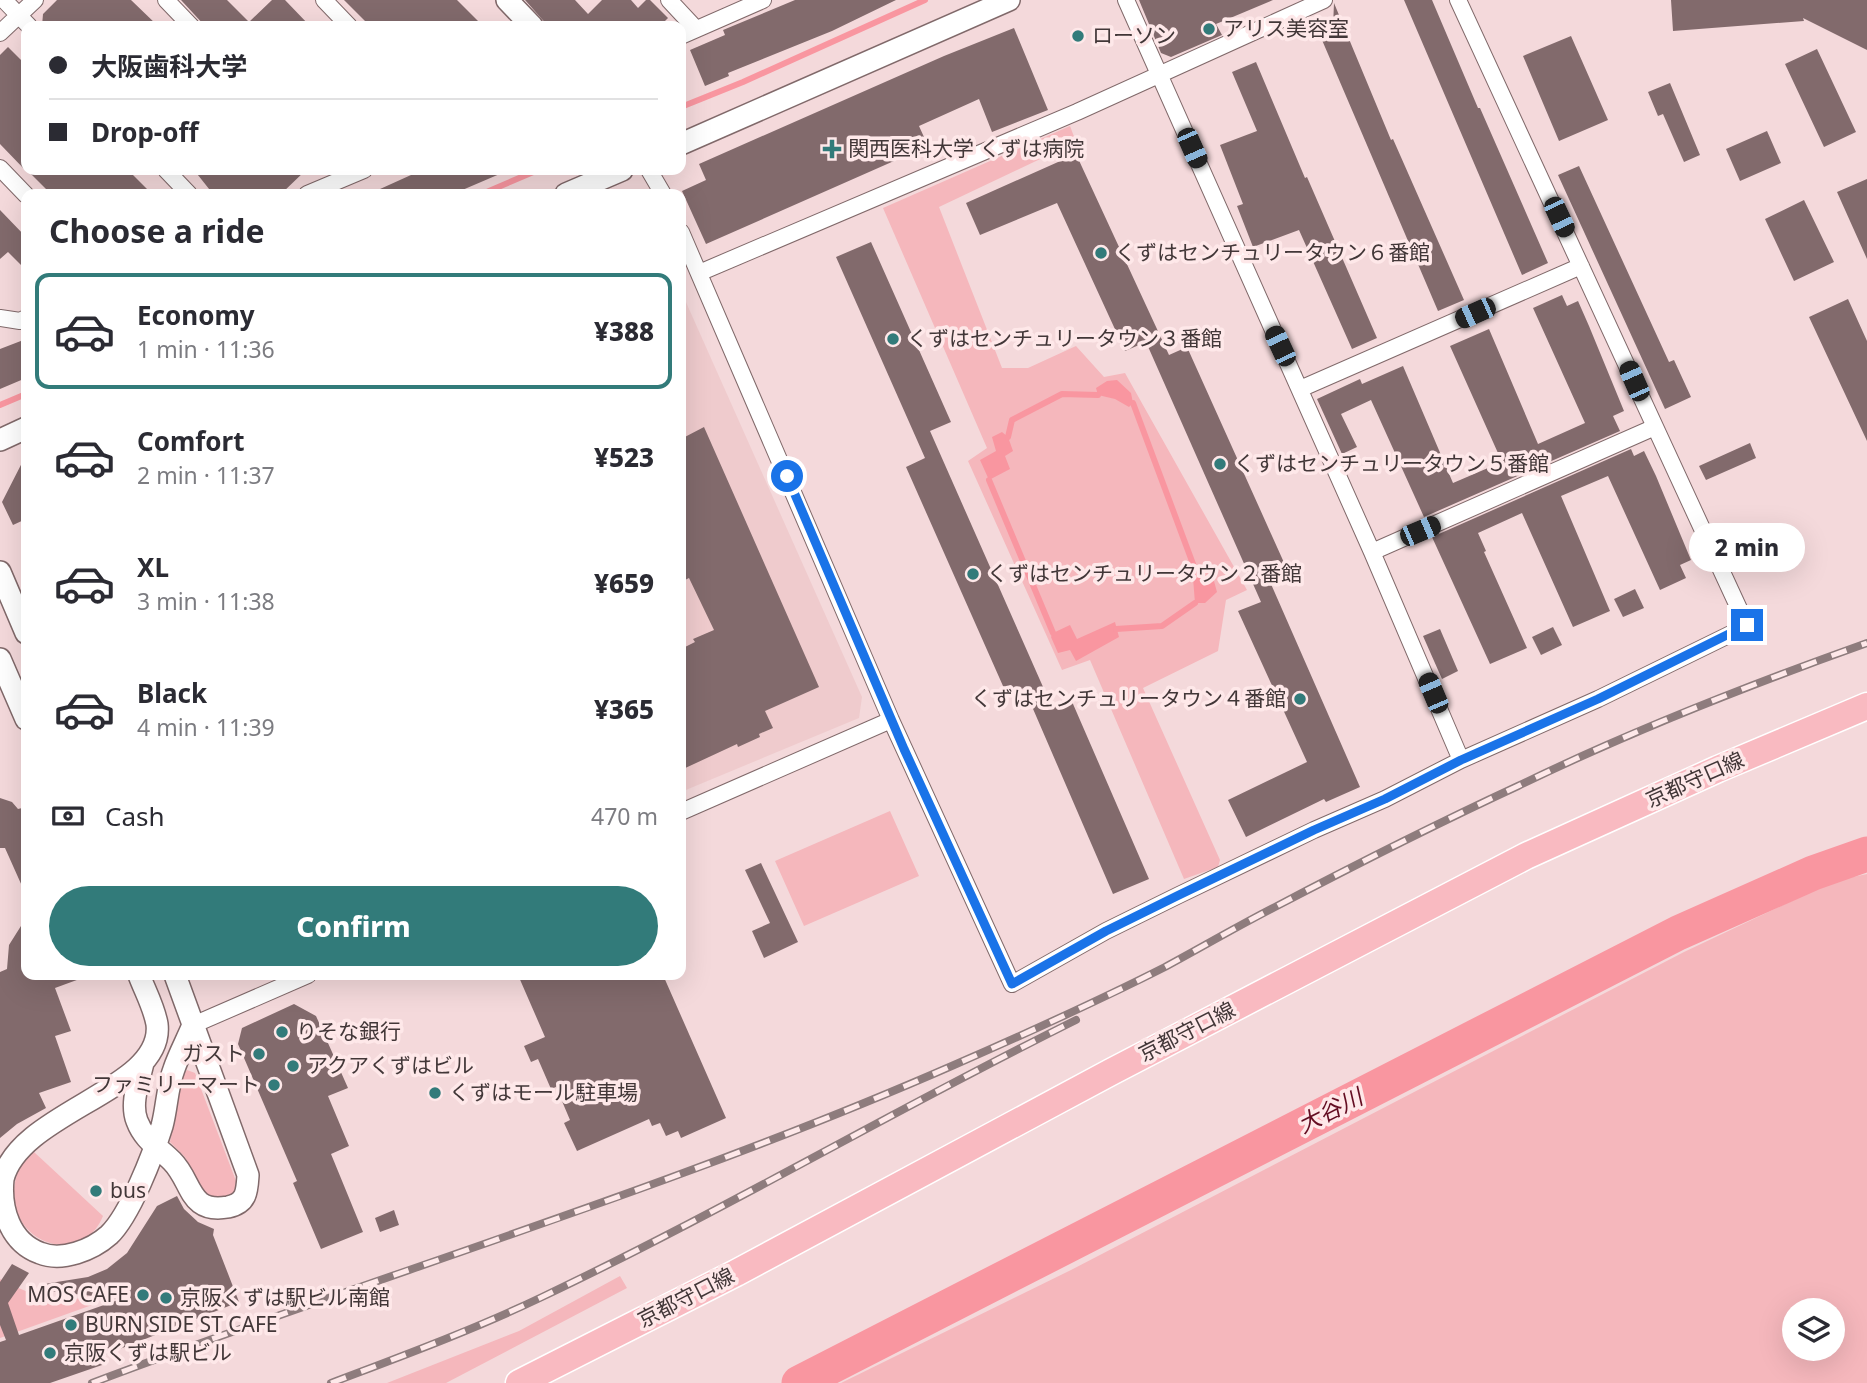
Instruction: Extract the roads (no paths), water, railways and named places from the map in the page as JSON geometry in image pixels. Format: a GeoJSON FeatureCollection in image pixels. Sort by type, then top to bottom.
{"type":"FeatureCollection","features":[{"type":"Feature","properties":{"kind":"main road","name":"京都守口線"},"geometry":{"type":"LineString","coordinates":[[519,1383],[736,1273],[1111,1072],[1526,856],[1718,769],[1867,706]]}},
{"type":"Feature","properties":{"kind":"street"},"geometry":{"type":"LineString","coordinates":[[4,0],[24,21],[35,0]]}},
{"type":"Feature","properties":{"kind":"street"},"geometry":{"type":"LineString","coordinates":[[166,0],[186,21]]}},
{"type":"Feature","properties":{"kind":"street"},"geometry":{"type":"LineString","coordinates":[[324,0],[344,21]]}},
{"type":"Feature","properties":{"kind":"street"},"geometry":{"type":"LineString","coordinates":[[507,0],[527,21]]}},
{"type":"Feature","properties":{"kind":"street"},"geometry":{"type":"LineString","coordinates":[[669,0],[696,29]]}},
{"type":"Feature","properties":{"kind":"street"},"geometry":{"type":"LineString","coordinates":[[686,34],[763,0]]}},
{"type":"Feature","properties":{"kind":"street"},"geometry":{"type":"LineString","coordinates":[[686,142],[1009,0]]}},
{"type":"Feature","properties":{"kind":"street"},"geometry":{"type":"LineString","coordinates":[[1126,0],[1372,552],[1461,760]]}},
{"type":"Feature","properties":{"kind":"street"},"geometry":{"type":"LineString","coordinates":[[699,273],[1160,75],[1324,0]]}},
{"type":"Feature","properties":{"kind":"street"},"geometry":{"type":"LineString","coordinates":[[686,243],[891,720],[1012,984],[1106,931],[1314,830],[1385,799],[1461,760],[1598,699],[1747,625],[1458,0]]}},
{"type":"Feature","properties":{"kind":"street"},"geometry":{"type":"LineString","coordinates":[[0,33],[21,22]]}},
{"type":"Feature","properties":{"kind":"street"},"geometry":{"type":"LineString","coordinates":[[0,168],[21,190]]}},
{"type":"Feature","properties":{"kind":"street"},"geometry":{"type":"LineString","coordinates":[[171,175],[184,189]]}},
{"type":"Feature","properties":{"kind":"street"},"geometry":{"type":"LineString","coordinates":[[314,189],[333,175]]}},
{"type":"Feature","properties":{"kind":"street"},"geometry":{"type":"LineString","coordinates":[[578,189],[610,175]]}},
{"type":"Feature","properties":{"kind":"street"},"geometry":{"type":"LineString","coordinates":[[1300,390],[1581,266]]}},
{"type":"Feature","properties":{"kind":"street"},"geometry":{"type":"LineString","coordinates":[[0,318],[21,320]]}},
{"type":"Feature","properties":{"kind":"street"},"geometry":{"type":"LineString","coordinates":[[1372,552],[1655,427]]}},
{"type":"Feature","properties":{"kind":"street"},"geometry":{"type":"LineString","coordinates":[[0,440],[21,430]]}},
{"type":"Feature","properties":{"kind":"street"},"geometry":{"type":"LineString","coordinates":[[0,572],[21,621]]}},
{"type":"Feature","properties":{"kind":"street"},"geometry":{"type":"LineString","coordinates":[[0,659],[21,707]]}},
{"type":"Feature","properties":{"kind":"street"},"geometry":{"type":"LineString","coordinates":[[686,809],[891,720]]}},
{"type":"Feature","properties":{"kind":"street"},"geometry":{"type":"LineString","coordinates":[[141,980],[157,1026],[155,1043],[143,1063],[134,1104],[136,1120],[153,1146],[176,1166],[198,1202],[215,1209],[234,1206],[247,1195],[248,1175],[177,980]]}},
{"type":"Feature","properties":{"kind":"street"},"geometry":{"type":"LineString","coordinates":[[143,1063],[123,1080],[44,1128],[21,1147],[3,1178],[3,1215],[23,1243],[41,1254],[64,1255],[81,1251],[102,1240],[120,1223],[134,1196],[162,1125],[173,1071],[193,1025],[296,980]]}},
{"type":"Feature","properties":{"kind":"waterway"},"geometry":{"type":"LineString","coordinates":[[686,105],[925,0]]}},
{"type":"Feature","properties":{"kind":"waterway"},"geometry":{"type":"LineString","coordinates":[[494,189],[526,175]]}},
{"type":"Feature","properties":{"kind":"waterway"},"geometry":{"type":"LineString","coordinates":[[1008,437],[1012,420],[1062,394],[1098,395]]}},
{"type":"Feature","properties":{"kind":"waterway"},"geometry":{"type":"LineString","coordinates":[[0,405],[21,396]]}},
{"type":"Feature","properties":{"kind":"waterway"},"geometry":{"type":"LineString","coordinates":[[1133,403],[1196,572]]}},
{"type":"Feature","properties":{"kind":"waterway"},"geometry":{"type":"LineString","coordinates":[[989,480],[1053,633]]}},
{"type":"Feature","properties":{"kind":"waterway"},"geometry":{"type":"LineString","coordinates":[[1116,629],[1162,626],[1195,603]]}},
{"type":"Feature","properties":{"kind":"waterway","name":"大谷川"},"geometry":{"type":"LineString","coordinates":[[799,1383],[1678,933],[1813,873],[1867,854]]}},
{"type":"Feature","properties":{"kind":"railway"},"geometry":{"type":"LineString","coordinates":[[92,1383],[633,1191],[848,1110],[1113,993],[1365,860],[1604,746],[1779,675],[1867,643]]}},
{"type":"Feature","properties":{"kind":"railway"},"geometry":{"type":"LineString","coordinates":[[331,1383],[464,1332],[610,1264],[1076,1020]]}},
{"type":"Feature","properties":{"kind":"place","name":"アリス美容室"},"geometry":{"type":"Point","coordinates":[1209,29]}},
{"type":"Feature","properties":{"kind":"place","name":"ローソン"},"geometry":{"type":"Point","coordinates":[1078,36]}},
{"type":"Feature","properties":{"kind":"place","name":"関西医科大学 くずは病院"},"geometry":{"type":"Point","coordinates":[832,149]}},
{"type":"Feature","properties":{"kind":"place","name":"くずはセンチュリータウン６番館"},"geometry":{"type":"Point","coordinates":[1101,253]}},
{"type":"Feature","properties":{"kind":"place","name":"くずはセンチュリータウン３番館"},"geometry":{"type":"Point","coordinates":[893,339]}},
{"type":"Feature","properties":{"kind":"place","name":"くずはセンチュリータウン５番館"},"geometry":{"type":"Point","coordinates":[1220,464]}},
{"type":"Feature","properties":{"kind":"place","name":"くずはセンチュリータウン２番館"},"geometry":{"type":"Point","coordinates":[973,574]}},
{"type":"Feature","properties":{"kind":"place","name":"くずはセンチュリータウン４番館"},"geometry":{"type":"Point","coordinates":[1300,699]}},
{"type":"Feature","properties":{"kind":"place","name":"りそな銀行"},"geometry":{"type":"Point","coordinates":[282,1032]}},
{"type":"Feature","properties":{"kind":"place","name":"ガスト"},"geometry":{"type":"Point","coordinates":[259,1054]}},
{"type":"Feature","properties":{"kind":"place","name":"アクアくずはビル"},"geometry":{"type":"Point","coordinates":[293,1066]}},
{"type":"Feature","properties":{"kind":"place","name":"ファミリーマート"},"geometry":{"type":"Point","coordinates":[274,1085]}},
{"type":"Feature","properties":{"kind":"place","name":"くずはモール駐車場"},"geometry":{"type":"Point","coordinates":[435,1093]}},
{"type":"Feature","properties":{"kind":"place","name":"bus"},"geometry":{"type":"Point","coordinates":[96,1191]}},
{"type":"Feature","properties":{"kind":"place","name":"MOS CAFE"},"geometry":{"type":"Point","coordinates":[143,1295]}},
{"type":"Feature","properties":{"kind":"place","name":"京阪くずは駅ビル南館"},"geometry":{"type":"Point","coordinates":[166,1298]}},
{"type":"Feature","properties":{"kind":"place","name":"BURN SIDE ST CAFE"},"geometry":{"type":"Point","coordinates":[71,1325]}},
{"type":"Feature","properties":{"kind":"place","name":"京阪くずは駅ビル"},"geometry":{"type":"Point","coordinates":[50,1353]}}]}
